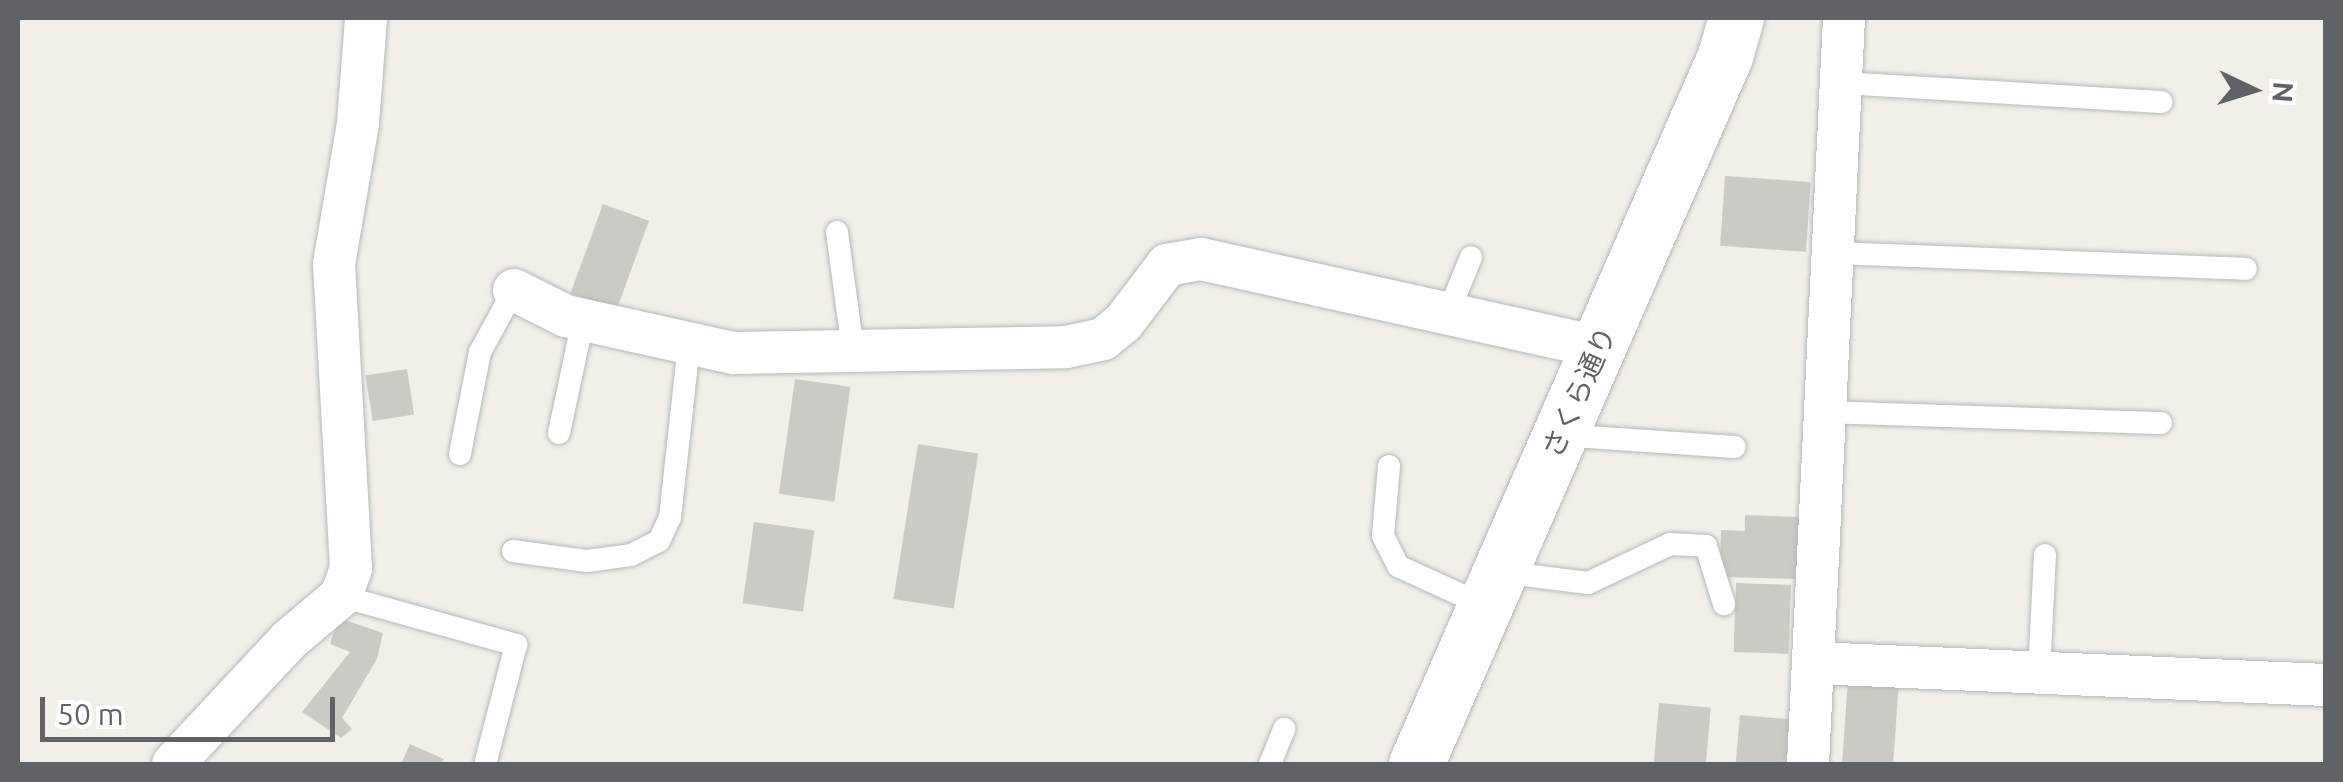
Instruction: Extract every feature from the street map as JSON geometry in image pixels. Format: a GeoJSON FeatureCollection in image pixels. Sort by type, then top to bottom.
{"type":"FeatureCollection","features":[{"type":"Feature","properties":{"kind":"street"},"geometry":{"type":"LineString","coordinates":[[173,764],[290,640],[341,596],[353,532],[336,363],[334,264],[358,123],[366,18]]}},
{"type":"Feature","properties":{"kind":"street","name":"さくら通り"},"geometry":{"type":"LineString","coordinates":[[1416,764],[1599,347],[1736,18]]}},
{"type":"Feature","properties":{"kind":"street"},"geometry":{"type":"LineString","coordinates":[[1808,764],[1828,412],[1844,18]]}},
{"type":"Feature","properties":{"kind":"street"},"geometry":{"type":"LineString","coordinates":[[514,290],[583,320],[733,353],[1066,347],[1103,339],[1167,265],[1201,260],[1599,347]]}},
{"type":"Feature","properties":{"kind":"street"},"geometry":{"type":"LineString","coordinates":[[1814,663],[2326,685]]}},
{"type":"Feature","properties":{"kind":"lane"},"geometry":{"type":"LineString","coordinates":[[1841,82],[2160,102]]}},
{"type":"Feature","properties":{"kind":"lane"},"geometry":{"type":"LineString","coordinates":[[837,232],[853,352]]}},
{"type":"Feature","properties":{"kind":"lane"},"geometry":{"type":"LineString","coordinates":[[1834,254],[2246,269]]}},
{"type":"Feature","properties":{"kind":"lane"},"geometry":{"type":"LineString","coordinates":[[1449,312],[1471,257]]}},
{"type":"Feature","properties":{"kind":"lane"},"geometry":{"type":"LineString","coordinates":[[460,454],[480,352],[514,290]]}},
{"type":"Feature","properties":{"kind":"lane"},"geometry":{"type":"LineString","coordinates":[[560,434],[583,320]]}},
{"type":"Feature","properties":{"kind":"lane"},"geometry":{"type":"LineString","coordinates":[[512,552],[587,562],[631,556],[659,541],[670,517],[690,346]]}},
{"type":"Feature","properties":{"kind":"lane"},"geometry":{"type":"LineString","coordinates":[[1828,412],[2161,423]]}},
{"type":"Feature","properties":{"kind":"lane"},"geometry":{"type":"LineString","coordinates":[[1559,434],[1735,447]]}},
{"type":"Feature","properties":{"kind":"lane"},"geometry":{"type":"LineString","coordinates":[[1389,466],[1383,536],[1398,566],[1492,589],[1588,584],[1670,544],[1706,546],[1724,604]]}},
{"type":"Feature","properties":{"kind":"lane"},"geometry":{"type":"LineString","coordinates":[[2040,672],[2045,555]]}},
{"type":"Feature","properties":{"kind":"lane"},"geometry":{"type":"LineString","coordinates":[[341,596],[516,644],[486,760]]}},
{"type":"Feature","properties":{"kind":"lane"},"geometry":{"type":"LineString","coordinates":[[1270,764],[1284,729]]}},
{"type":"Feature","properties":{"kind":"building"},"geometry":{"type":"Polygon","coordinates":[[[1725,176],[1811,182],[1806,252],[1720,246],[1725,176]]]}},
{"type":"Feature","properties":{"kind":"building"},"geometry":{"type":"Polygon","coordinates":[[[603,204],[649,221],[617,310],[571,293],[603,204]]]}},
{"type":"Feature","properties":{"kind":"building"},"geometry":{"type":"Polygon","coordinates":[[[407,369],[414,414],[373,421],[366,376],[407,369]]]}},
{"type":"Feature","properties":{"kind":"building"},"geometry":{"type":"Polygon","coordinates":[[[795,379],[850,387],[834,502],[779,494],[795,379]]]}},
{"type":"Feature","properties":{"kind":"building"},"geometry":{"type":"Polygon","coordinates":[[[918,444],[978,454],[954,609],[893,599],[918,444]]]}},
{"type":"Feature","properties":{"kind":"building"},"geometry":{"type":"Polygon","coordinates":[[[1745,515],[1801,517],[1799,579],[1720,577],[1721,530],[1745,531],[1745,515]]]}},
{"type":"Feature","properties":{"kind":"building"},"geometry":{"type":"Polygon","coordinates":[[[754,522],[814,530],[803,612],[743,603],[754,522]]]}},
{"type":"Feature","properties":{"kind":"building"},"geometry":{"type":"Polygon","coordinates":[[[1736,583],[1791,585],[1789,654],[1734,652],[1736,583]]]}},
{"type":"Feature","properties":{"kind":"building"},"geometry":{"type":"Polygon","coordinates":[[[339,618],[383,633],[377,659],[342,718],[352,729],[341,738],[302,712],[350,652],[330,644],[339,618]]]}},
{"type":"Feature","properties":{"kind":"building"},"geometry":{"type":"Polygon","coordinates":[[[1848,679],[1899,683],[1893,764],[1842,764],[1848,679]]]}},
{"type":"Feature","properties":{"kind":"building"},"geometry":{"type":"Polygon","coordinates":[[[1659,703],[1711,708],[1706,764],[1654,764],[1659,703]]]}},
{"type":"Feature","properties":{"kind":"building"},"geometry":{"type":"Polygon","coordinates":[[[1740,715],[1793,720],[1789,764],[1736,764],[1740,715]]]}},
{"type":"Feature","properties":{"kind":"building"},"geometry":{"type":"Polygon","coordinates":[[[410,744],[444,759],[441,764],[401,764],[410,744]]]}}]}
